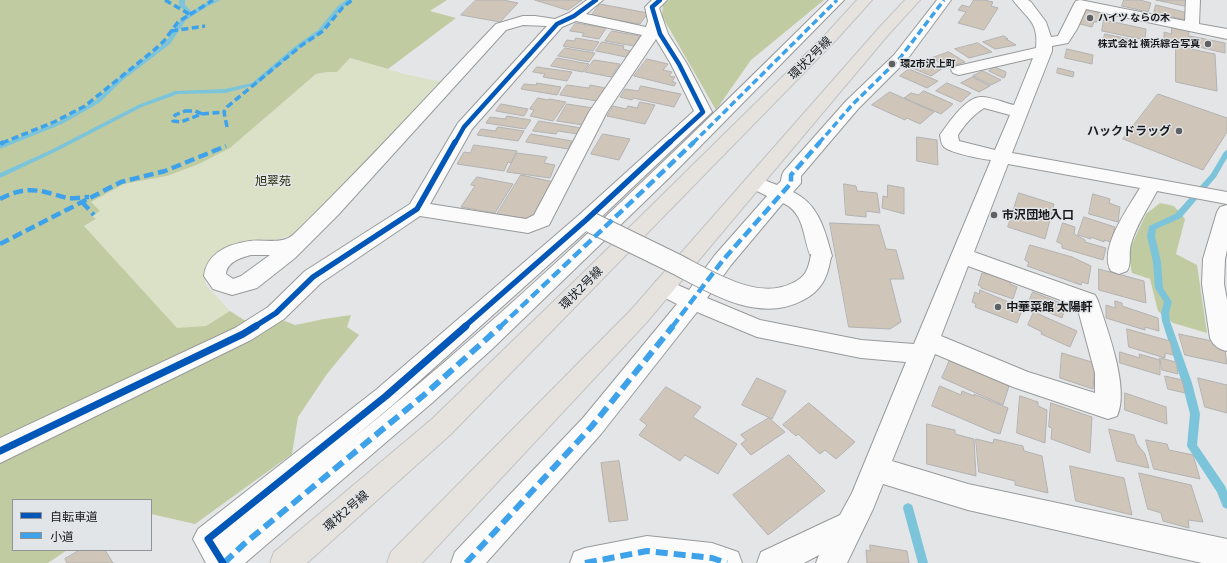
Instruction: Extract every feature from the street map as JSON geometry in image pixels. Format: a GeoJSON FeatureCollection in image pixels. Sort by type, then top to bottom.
{"type":"FeatureCollection","features":[{"type":"Feature","properties":{"kind":"main road","name":"環状2号線"},"geometry":{"type":"LineString","coordinates":[[285,563],[441,427],[831,37],[865,0]]}},
{"type":"Feature","properties":{"kind":"main road"},"geometry":{"type":"LineString","coordinates":[[402,563],[638,317],[883,32],[913,0]]}},
{"type":"Feature","properties":{"kind":"street"},"geometry":{"type":"LineString","coordinates":[[0,451],[243,334],[276,313],[313,276],[416,209],[464,127],[566,20],[596,0]]}},
{"type":"Feature","properties":{"kind":"street"},"geometry":{"type":"LineString","coordinates":[[660,0],[652,7],[655,30],[674,57],[703,112],[589,222],[386,396],[208,538],[224,563],[244,544],[413,404],[482,343],[725,113],[837,0]]}},
{"type":"Feature","properties":{"kind":"street"},"geometry":{"type":"LineString","coordinates":[[466,563],[592,426],[693,301],[723,260],[791,183],[790,175],[852,105],[900,58],[944,0]]}},
{"type":"Feature","properties":{"kind":"street"},"geometry":{"type":"LineString","coordinates":[[831,563],[863,500],[876,469],[1020,112],[1045,46],[1044,32],[1036,16],[1020,0]]}},
{"type":"Feature","properties":{"kind":"street"},"geometry":{"type":"LineString","coordinates":[[1192,27],[1193,0]]}},
{"type":"Feature","properties":{"kind":"street"},"geometry":{"type":"LineString","coordinates":[[959,70],[1063,40],[1070,29],[1081,4],[1101,4],[1192,27],[1227,34]]}},
{"type":"Feature","properties":{"kind":"street"},"geometry":{"type":"LineString","coordinates":[[298,243],[501,27],[515,20],[535,19],[566,20],[655,30]]}},
{"type":"Feature","properties":{"kind":"street"},"geometry":{"type":"LineString","coordinates":[[416,209],[528,226],[542,220],[598,112],[655,30]]}},
{"type":"Feature","properties":{"kind":"street"},"geometry":{"type":"LineString","coordinates":[[1020,112],[981,102],[971,108],[958,121],[949,135],[951,144],[976,152],[1227,198]]}},
{"type":"Feature","properties":{"kind":"street"},"geometry":{"type":"LineString","coordinates":[[589,222],[727,289],[745,295],[768,299],[791,296],[808,286],[818,273],[821,256],[812,222],[795,201],[754,182]]}},
{"type":"Feature","properties":{"kind":"street"},"geometry":{"type":"LineString","coordinates":[[1119,266],[1120,245],[1129,224],[1151,185]]}},
{"type":"Feature","properties":{"kind":"street"},"geometry":{"type":"LineString","coordinates":[[1227,212],[1214,259],[1220,286],[1222,338],[1227,342]]}},
{"type":"Feature","properties":{"kind":"street"},"geometry":{"type":"LineString","coordinates":[[664,287],[757,328],[861,349],[925,347],[1108,408],[1107,373],[1087,300],[962,256]]}},
{"type":"Feature","properties":{"kind":"street"},"geometry":{"type":"LineString","coordinates":[[876,469],[968,497],[1227,554]]}},
{"type":"Feature","properties":{"kind":"street"},"geometry":{"type":"LineString","coordinates":[[772,563],[850,524]]}},
{"type":"Feature","properties":{"kind":"street"},"geometry":{"type":"LineString","coordinates":[[585,563],[647,551],[712,558],[727,563]]}},
{"type":"Feature","properties":{"kind":"green space"},"geometry":{"type":"Polygon","coordinates":[[[0,0],[447,0],[430,11],[456,18],[388,69],[350,58],[337,72],[316,74],[230,148],[199,164],[167,176],[124,184],[91,202],[100,211],[92,216],[96,219],[84,226],[177,328],[206,326],[230,311],[244,320],[280,319],[295,325],[351,315],[347,327],[359,335],[327,374],[298,417],[292,454],[195,524],[152,514],[152,499],[12,499],[12,551],[66,551],[48,563],[0,563],[0,0]]]}},
{"type":"Feature","properties":{"kind":"green space"},"geometry":{"type":"Polygon","coordinates":[[[669,0],[824,0],[751,60],[716,110],[662,16],[663,5],[669,0]]]}},
{"type":"Feature","properties":{"kind":"green space","name":"旭翠苑"},"geometry":{"type":"Polygon","coordinates":[[[350,58],[404,74],[442,82],[312,220],[296,234],[211,260],[204,273],[206,285],[230,311],[206,326],[177,329],[84,226],[96,220],[92,216],[91,202],[124,184],[167,176],[199,164],[230,148],[316,74],[337,72],[350,58]]]}},
{"type":"Feature","properties":{"kind":"green space"},"geometry":{"type":"Polygon","coordinates":[[[1160,203],[1174,206],[1185,219],[1176,254],[1197,265],[1207,333],[1173,323],[1158,311],[1150,279],[1132,273],[1128,253],[1146,214],[1160,203]]]}},
{"type":"Feature","properties":{"kind":"building"},"geometry":{"type":"Polygon","coordinates":[[[476,0],[503,0],[518,3],[500,22],[461,15],[476,0]]]}},
{"type":"Feature","properties":{"kind":"building"},"geometry":{"type":"Polygon","coordinates":[[[535,0],[582,0],[568,10],[535,0]]]}},
{"type":"Feature","properties":{"kind":"building"},"geometry":{"type":"Polygon","coordinates":[[[974,0],[993,2],[991,6],[998,8],[984,30],[958,23],[966,12],[958,10],[962,5],[969,7],[974,0]]]}},
{"type":"Feature","properties":{"kind":"building"},"geometry":{"type":"Polygon","coordinates":[[[1124,0],[1140,0],[1151,3],[1148,12],[1122,6],[1124,0]]]}},
{"type":"Feature","properties":{"kind":"building"},"geometry":{"type":"Polygon","coordinates":[[[1156,0],[1186,0],[1186,6],[1156,0]]]}},
{"type":"Feature","properties":{"kind":"building"},"geometry":{"type":"Polygon","coordinates":[[[600,4],[648,13],[640,24],[591,16],[600,4]]]}},
{"type":"Feature","properties":{"kind":"building"},"geometry":{"type":"Polygon","coordinates":[[[1156,5],[1188,13],[1186,20],[1154,13],[1156,5]]]}},
{"type":"Feature","properties":{"kind":"building","name":"ハイツ ならの木"},"geometry":{"type":"Polygon","coordinates":[[[1084,9],[1103,13],[1100,20],[1094,22],[1092,27],[1076,23],[1084,9]]]}},
{"type":"Feature","properties":{"kind":"building"},"geometry":{"type":"Polygon","coordinates":[[[1104,20],[1146,29],[1145,40],[1102,31],[1104,20]]]}},
{"type":"Feature","properties":{"kind":"building"},"geometry":{"type":"Polygon","coordinates":[[[576,23],[606,28],[599,39],[582,36],[584,33],[570,31],[576,23]]]}},
{"type":"Feature","properties":{"kind":"building"},"geometry":{"type":"Polygon","coordinates":[[[1172,27],[1189,31],[1188,47],[1172,43],[1172,40],[1164,39],[1164,32],[1171,34],[1172,27]]]}},
{"type":"Feature","properties":{"kind":"building"},"geometry":{"type":"Polygon","coordinates":[[[612,31],[640,36],[634,46],[605,41],[612,31]]]}},
{"type":"Feature","properties":{"kind":"building"},"geometry":{"type":"Polygon","coordinates":[[[1105,34],[1133,40],[1133,45],[1104,38],[1105,34]]]}},
{"type":"Feature","properties":{"kind":"building"},"geometry":{"type":"Polygon","coordinates":[[[1004,36],[1016,45],[995,49],[983,42],[1004,36]]]}},
{"type":"Feature","properties":{"kind":"building"},"geometry":{"type":"Polygon","coordinates":[[[1190,36],[1225,43],[1225,53],[1190,45],[1190,36]]]}},
{"type":"Feature","properties":{"kind":"building"},"geometry":{"type":"Polygon","coordinates":[[[576,38],[599,42],[593,51],[563,46],[567,40],[574,41],[576,38]]]}},
{"type":"Feature","properties":{"kind":"building"},"geometry":{"type":"Polygon","coordinates":[[[602,42],[624,46],[623,49],[630,51],[626,57],[596,51],[602,42]]]}},
{"type":"Feature","properties":{"kind":"building"},"geometry":{"type":"Polygon","coordinates":[[[978,43],[992,52],[969,58],[955,49],[978,43]]]}},
{"type":"Feature","properties":{"kind":"building"},"geometry":{"type":"Polygon","coordinates":[[[1176,46],[1215,54],[1217,91],[1176,82],[1176,46]]]}},
{"type":"Feature","properties":{"kind":"building"},"geometry":{"type":"Polygon","coordinates":[[[565,48],[595,53],[589,62],[558,56],[565,48]]]}},
{"type":"Feature","properties":{"kind":"building"},"geometry":{"type":"Polygon","coordinates":[[[1067,49],[1093,55],[1092,64],[1065,58],[1067,49]]]}},
{"type":"Feature","properties":{"kind":"building"},"geometry":{"type":"Polygon","coordinates":[[[949,52],[965,62],[948,68],[932,58],[949,52]]]}},
{"type":"Feature","properties":{"kind":"building"},"geometry":{"type":"Polygon","coordinates":[[[557,58],[589,64],[583,72],[551,66],[557,58]]]}},
{"type":"Feature","properties":{"kind":"building"},"geometry":{"type":"Polygon","coordinates":[[[647,59],[668,64],[663,70],[672,72],[669,76],[675,77],[672,81],[676,83],[674,86],[634,76],[647,59]]]}},
{"type":"Feature","properties":{"kind":"building"},"geometry":{"type":"Polygon","coordinates":[[[922,59],[943,68],[931,76],[910,67],[922,59]]]}},
{"type":"Feature","properties":{"kind":"building"},"geometry":{"type":"Polygon","coordinates":[[[594,60],[620,64],[611,77],[585,72],[594,60]]]}},
{"type":"Feature","properties":{"kind":"building"},"geometry":{"type":"Polygon","coordinates":[[[537,67],[572,72],[567,81],[543,77],[545,74],[533,72],[537,67]]]}},
{"type":"Feature","properties":{"kind":"building"},"geometry":{"type":"Polygon","coordinates":[[[995,67],[1006,72],[1005,77],[1003,78],[989,71],[995,67]]]}},
{"type":"Feature","properties":{"kind":"building"},"geometry":{"type":"Polygon","coordinates":[[[1058,68],[1074,72],[1073,77],[1057,73],[1058,68]]]}},
{"type":"Feature","properties":{"kind":"building"},"geometry":{"type":"Polygon","coordinates":[[[909,69],[938,81],[927,88],[900,76],[909,69]]]}},
{"type":"Feature","properties":{"kind":"building"},"geometry":{"type":"Polygon","coordinates":[[[983,71],[1001,80],[991,85],[973,76],[983,71]]]}},
{"type":"Feature","properties":{"kind":"building"},"geometry":{"type":"Polygon","coordinates":[[[973,77],[990,86],[979,92],[961,83],[973,77]]]}},
{"type":"Feature","properties":{"kind":"building"},"geometry":{"type":"Polygon","coordinates":[[[537,83],[561,87],[557,95],[521,89],[524,84],[536,85],[537,83]]]}},
{"type":"Feature","properties":{"kind":"building"},"geometry":{"type":"Polygon","coordinates":[[[947,83],[971,93],[961,102],[936,91],[947,83]]]}},
{"type":"Feature","properties":{"kind":"building"},"geometry":{"type":"Polygon","coordinates":[[[567,85],[589,88],[590,85],[605,88],[597,101],[560,95],[567,85]]]}},
{"type":"Feature","properties":{"kind":"building"},"geometry":{"type":"Polygon","coordinates":[[[641,86],[681,94],[674,107],[633,98],[632,100],[620,97],[625,89],[638,91],[641,86]]]}},
{"type":"Feature","properties":{"kind":"building"},"geometry":{"type":"Polygon","coordinates":[[[924,91],[953,104],[941,114],[904,98],[911,93],[918,95],[924,91]]]}},
{"type":"Feature","properties":{"kind":"building"},"geometry":{"type":"Polygon","coordinates":[[[890,92],[934,112],[920,124],[907,118],[905,120],[872,105],[890,92]]]}},
{"type":"Feature","properties":{"kind":"building"},"geometry":{"type":"Polygon","coordinates":[[[1158,94],[1227,118],[1227,132],[1203,170],[1123,139],[1158,94]]]}},
{"type":"Feature","properties":{"kind":"building"},"geometry":{"type":"Polygon","coordinates":[[[538,98],[566,102],[553,121],[530,116],[534,110],[530,109],[538,98]]]}},
{"type":"Feature","properties":{"kind":"building"},"geometry":{"type":"Polygon","coordinates":[[[640,102],[655,105],[645,124],[607,116],[613,106],[626,109],[628,106],[637,108],[640,102]]]}},
{"type":"Feature","properties":{"kind":"building"},"geometry":{"type":"Polygon","coordinates":[[[501,104],[528,109],[524,116],[496,111],[501,104]]]}},
{"type":"Feature","properties":{"kind":"building"},"geometry":{"type":"Polygon","coordinates":[[[567,104],[593,108],[583,125],[557,121],[567,104]]]}},
{"type":"Feature","properties":{"kind":"building"},"geometry":{"type":"Polygon","coordinates":[[[507,116],[531,120],[525,129],[486,123],[490,117],[505,119],[507,116]]]}},
{"type":"Feature","properties":{"kind":"building"},"geometry":{"type":"Polygon","coordinates":[[[539,121],[581,128],[578,134],[558,131],[556,134],[533,131],[539,121]]]}},
{"type":"Feature","properties":{"kind":"building"},"geometry":{"type":"Polygon","coordinates":[[[498,127],[524,131],[518,141],[477,135],[481,129],[495,131],[498,127]]]}},
{"type":"Feature","properties":{"kind":"building"},"geometry":{"type":"Polygon","coordinates":[[[531,134],[572,141],[568,149],[526,142],[531,134]]]}},
{"type":"Feature","properties":{"kind":"building"},"geometry":{"type":"Polygon","coordinates":[[[603,134],[630,139],[619,160],[591,154],[603,134]]]}},
{"type":"Feature","properties":{"kind":"building"},"geometry":{"type":"Polygon","coordinates":[[[917,137],[937,140],[938,165],[917,161],[917,137]]]}},
{"type":"Feature","properties":{"kind":"building"},"geometry":{"type":"Polygon","coordinates":[[[474,145],[517,151],[511,163],[508,162],[504,171],[457,164],[464,152],[470,153],[474,145]]]}},
{"type":"Feature","properties":{"kind":"building"},"geometry":{"type":"Polygon","coordinates":[[[517,153],[547,157],[544,163],[555,165],[550,178],[507,172],[517,153]]]}},
{"type":"Feature","properties":{"kind":"building"},"geometry":{"type":"Polygon","coordinates":[[[521,175],[554,182],[535,217],[528,219],[497,214],[521,175]]]}},
{"type":"Feature","properties":{"kind":"building"},"geometry":{"type":"Polygon","coordinates":[[[477,177],[513,184],[495,213],[461,207],[475,186],[471,185],[477,177]]]}},
{"type":"Feature","properties":{"kind":"building"},"geometry":{"type":"Polygon","coordinates":[[[844,184],[856,186],[857,191],[877,193],[880,213],[866,211],[866,217],[846,215],[844,184]]]}},
{"type":"Feature","properties":{"kind":"building"},"geometry":{"type":"Polygon","coordinates":[[[888,185],[904,188],[904,214],[882,208],[883,196],[887,197],[888,185]]]}},
{"type":"Feature","properties":{"kind":"building"},"geometry":{"type":"Polygon","coordinates":[[[1019,193],[1054,204],[1045,239],[1008,227],[1019,193]]]}},
{"type":"Feature","properties":{"kind":"building"},"geometry":{"type":"Polygon","coordinates":[[[1093,194],[1110,199],[1109,203],[1120,207],[1118,222],[1089,214],[1093,194]]]}},
{"type":"Feature","properties":{"kind":"building"},"geometry":{"type":"Polygon","coordinates":[[[1084,217],[1115,227],[1111,242],[1104,240],[1104,242],[1091,237],[1091,239],[1078,235],[1084,217]]]}},
{"type":"Feature","properties":{"kind":"building"},"geometry":{"type":"Polygon","coordinates":[[[830,223],[879,225],[886,249],[896,250],[904,279],[890,279],[901,322],[890,329],[849,327],[830,223]]]}},
{"type":"Feature","properties":{"kind":"building"},"geometry":{"type":"Polygon","coordinates":[[[1063,223],[1075,227],[1074,234],[1085,240],[1085,242],[1106,248],[1103,260],[1062,248],[1062,244],[1057,242],[1063,223]]]}},
{"type":"Feature","properties":{"kind":"building"},"geometry":{"type":"Polygon","coordinates":[[[1030,245],[1072,257],[1091,266],[1088,284],[1082,282],[1081,285],[1027,266],[1029,263],[1025,260],[1030,245]]]}},
{"type":"Feature","properties":{"kind":"building"},"geometry":{"type":"Polygon","coordinates":[[[1099,269],[1144,281],[1146,303],[1099,290],[1099,269]]]}},
{"type":"Feature","properties":{"kind":"building"},"geometry":{"type":"Polygon","coordinates":[[[987,271],[1011,280],[1010,284],[1017,287],[1013,299],[981,288],[981,286],[978,285],[982,273],[986,274],[987,271]]]}},
{"type":"Feature","properties":{"kind":"building"},"geometry":{"type":"Polygon","coordinates":[[[980,290],[1023,308],[1017,323],[975,307],[976,304],[972,302],[975,292],[979,294],[980,290]]]}},
{"type":"Feature","properties":{"kind":"building"},"geometry":{"type":"Polygon","coordinates":[[[1033,292],[1066,305],[1062,318],[1028,304],[1033,292]]]}},
{"type":"Feature","properties":{"kind":"building"},"geometry":{"type":"Polygon","coordinates":[[[1115,301],[1122,303],[1122,306],[1158,318],[1159,331],[1145,327],[1145,330],[1106,318],[1106,305],[1115,308],[1115,301]]]}},
{"type":"Feature","properties":{"kind":"building"},"geometry":{"type":"Polygon","coordinates":[[[1034,312],[1077,331],[1070,347],[1041,334],[1042,332],[1028,325],[1034,312]]]}},
{"type":"Feature","properties":{"kind":"building"},"geometry":{"type":"Polygon","coordinates":[[[1127,329],[1170,341],[1173,355],[1165,353],[1165,358],[1129,347],[1127,329]]]}},
{"type":"Feature","properties":{"kind":"building"},"geometry":{"type":"Polygon","coordinates":[[[1179,334],[1212,341],[1213,345],[1218,346],[1220,350],[1225,351],[1227,364],[1185,355],[1179,334]]]}},
{"type":"Feature","properties":{"kind":"building"},"geometry":{"type":"Polygon","coordinates":[[[1120,352],[1140,358],[1139,354],[1160,360],[1160,375],[1120,363],[1120,352]]]}},
{"type":"Feature","properties":{"kind":"building"},"geometry":{"type":"Polygon","coordinates":[[[1062,353],[1095,363],[1093,389],[1060,378],[1062,353]]]}},
{"type":"Feature","properties":{"kind":"building"},"geometry":{"type":"Polygon","coordinates":[[[1160,358],[1176,362],[1178,374],[1162,370],[1160,358]]]}},
{"type":"Feature","properties":{"kind":"building"},"geometry":{"type":"Polygon","coordinates":[[[950,360],[1009,386],[1003,405],[942,378],[950,360]]]}},
{"type":"Feature","properties":{"kind":"building"},"geometry":{"type":"Polygon","coordinates":[[[1165,376],[1182,380],[1185,393],[1168,389],[1165,376]]]}},
{"type":"Feature","properties":{"kind":"building"},"geometry":{"type":"Polygon","coordinates":[[[757,378],[786,391],[772,419],[742,405],[757,378]]]}},
{"type":"Feature","properties":{"kind":"building"},"geometry":{"type":"Polygon","coordinates":[[[1198,378],[1227,385],[1227,413],[1205,407],[1198,378]]]}},
{"type":"Feature","properties":{"kind":"building"},"geometry":{"type":"Polygon","coordinates":[[[940,386],[961,395],[962,391],[974,396],[974,394],[1008,408],[1000,434],[932,406],[940,386]]]}},
{"type":"Feature","properties":{"kind":"building"},"geometry":{"type":"Polygon","coordinates":[[[666,387],[701,407],[693,417],[737,444],[718,474],[685,455],[680,461],[639,435],[647,425],[640,420],[666,387]]]}},
{"type":"Feature","properties":{"kind":"building"},"geometry":{"type":"Polygon","coordinates":[[[1125,393],[1166,407],[1167,424],[1125,410],[1125,393]]]}},
{"type":"Feature","properties":{"kind":"building"},"geometry":{"type":"Polygon","coordinates":[[[1020,396],[1038,402],[1038,406],[1047,410],[1045,443],[1017,433],[1020,396]]]}},
{"type":"Feature","properties":{"kind":"building"},"geometry":{"type":"Polygon","coordinates":[[[809,403],[855,442],[836,459],[825,450],[820,454],[798,434],[796,436],[783,425],[809,403]]]}},
{"type":"Feature","properties":{"kind":"building"},"geometry":{"type":"Polygon","coordinates":[[[1051,403],[1092,417],[1090,453],[1051,439],[1052,428],[1049,427],[1051,403]]]}},
{"type":"Feature","properties":{"kind":"building"},"geometry":{"type":"Polygon","coordinates":[[[769,418],[785,432],[751,455],[741,444],[746,440],[741,435],[769,418]]]}},
{"type":"Feature","properties":{"kind":"building"},"geometry":{"type":"Polygon","coordinates":[[[927,424],[955,430],[955,434],[974,439],[976,476],[927,464],[927,424]]]}},
{"type":"Feature","properties":{"kind":"building"},"geometry":{"type":"Polygon","coordinates":[[[1109,429],[1134,435],[1137,444],[1145,454],[1149,468],[1117,461],[1109,429]]]}},
{"type":"Feature","properties":{"kind":"building"},"geometry":{"type":"Polygon","coordinates":[[[976,439],[993,443],[994,439],[1023,446],[1024,451],[1042,456],[1048,493],[1015,485],[1015,481],[979,472],[976,439]]]}},
{"type":"Feature","properties":{"kind":"building"},"geometry":{"type":"Polygon","coordinates":[[[1146,440],[1167,444],[1169,450],[1193,455],[1200,479],[1154,469],[1146,440]]]}},
{"type":"Feature","properties":{"kind":"building"},"geometry":{"type":"Polygon","coordinates":[[[789,455],[825,491],[768,535],[733,495],[789,455]]]}},
{"type":"Feature","properties":{"kind":"building"},"geometry":{"type":"Polygon","coordinates":[[[619,461],[628,520],[609,522],[601,463],[619,461]]]}},
{"type":"Feature","properties":{"kind":"building"},"geometry":{"type":"Polygon","coordinates":[[[1070,466],[1124,478],[1132,515],[1076,501],[1070,466]]]}},
{"type":"Feature","properties":{"kind":"building"},"geometry":{"type":"Polygon","coordinates":[[[1139,473],[1191,485],[1203,522],[1188,520],[1189,528],[1163,521],[1161,513],[1148,509],[1139,473]]]}},
{"type":"Feature","properties":{"kind":"building"},"geometry":{"type":"Polygon","coordinates":[[[870,545],[907,551],[909,563],[867,563],[866,550],[870,551],[870,545]]]}},
{"type":"Feature","properties":{"kind":"building"},"geometry":{"type":"Polygon","coordinates":[[[78,551],[106,551],[113,563],[67,563],[65,559],[78,551]]]}},
{"type":"Feature","properties":{"kind":"waterway"},"geometry":{"type":"LineString","coordinates":[[182,0],[182,5],[191,14]]}},
{"type":"Feature","properties":{"kind":"waterway"},"geometry":{"type":"LineString","coordinates":[[0,147],[60,123],[97,102],[121,79],[168,43],[184,19],[206,5],[218,0]]}},
{"type":"Feature","properties":{"kind":"waterway"},"geometry":{"type":"LineString","coordinates":[[0,176],[53,151],[140,106],[177,92],[225,91],[254,84],[296,48],[320,31],[339,8],[349,0]]}},
{"type":"Feature","properties":{"kind":"waterway"},"geometry":{"type":"LineString","coordinates":[[1227,152],[1214,175],[1178,216],[1152,228],[1151,236],[1157,262],[1159,288],[1168,302],[1165,313],[1166,321],[1187,383],[1195,414],[1192,446],[1221,489],[1227,504]]}},
{"type":"Feature","properties":{"kind":"waterway"},"geometry":{"type":"LineString","coordinates":[[908,508],[923,563]]}},
{"type":"Feature","properties":{"kind":"marked path"},"geometry":{"type":"LineString","coordinates":[[165,0],[189,14]]}},
{"type":"Feature","properties":{"kind":"marked path"},"geometry":{"type":"LineString","coordinates":[[0,144],[54,122],[85,106],[153,51],[164,41],[178,22],[213,0]]}},
{"type":"Feature","properties":{"kind":"marked path"},"geometry":{"type":"LineString","coordinates":[[227,127],[224,112],[227,107],[302,45],[323,31],[343,7],[352,0]]}},
{"type":"Feature","properties":{"kind":"marked path"},"geometry":{"type":"LineString","coordinates":[[224,563],[244,544],[395,420],[483,343],[662,174],[837,0]]}},
{"type":"Feature","properties":{"kind":"marked path"},"geometry":{"type":"LineString","coordinates":[[466,563],[592,426],[693,301],[723,260],[791,183],[791,175],[852,105],[900,58],[944,0]]}},
{"type":"Feature","properties":{"kind":"marked path"},"geometry":{"type":"LineString","coordinates":[[171,31],[205,26]]}},
{"type":"Feature","properties":{"kind":"marked path"},"geometry":{"type":"LineString","coordinates":[[202,114],[192,110],[185,111],[175,115],[173,121],[181,122],[202,114],[224,112]]}},
{"type":"Feature","properties":{"kind":"marked path"},"geometry":{"type":"LineString","coordinates":[[0,244],[121,182],[165,171],[226,146]]}},
{"type":"Feature","properties":{"kind":"marked path"},"geometry":{"type":"LineString","coordinates":[[0,199],[13,192],[25,189],[58,194],[68,198],[89,197]]}},
{"type":"Feature","properties":{"kind":"marked path"},"geometry":{"type":"LineString","coordinates":[[82,202],[94,215]]}},
{"type":"Feature","properties":{"kind":"marked path"},"geometry":{"type":"LineString","coordinates":[[585,563],[647,551],[712,558],[727,563]]}},
{"type":"Feature","properties":{"kind":"cycle path"},"geometry":{"type":"LineString","coordinates":[[0,451],[243,334],[276,313],[313,277],[417,209],[464,127],[557,24],[574,16],[596,0]]}},
{"type":"Feature","properties":{"kind":"cycle path"},"geometry":{"type":"LineString","coordinates":[[223,563],[208,539],[386,396],[586,220],[703,112],[679,64],[658,28],[652,7],[660,0]]}},
{"type":"Feature","properties":{"kind":"place","name":"ハイツ ならの木"},"geometry":{"type":"Point","coordinates":[1090,18]}},
{"type":"Feature","properties":{"kind":"place","name":"株式会社 横浜綜合写真"},"geometry":{"type":"Point","coordinates":[1208,44]}},
{"type":"Feature","properties":{"kind":"place","name":"環2市沢上町"},"geometry":{"type":"Point","coordinates":[892,64]}},
{"type":"Feature","properties":{"kind":"place","name":"ハックドラッグ"},"geometry":{"type":"Point","coordinates":[1179,131]}},
{"type":"Feature","properties":{"kind":"place","name":"市沢団地入口"},"geometry":{"type":"Point","coordinates":[994,215]}},
{"type":"Feature","properties":{"kind":"place","name":"中華菜館 太陽軒"},"geometry":{"type":"Point","coordinates":[998,307]}}]}
